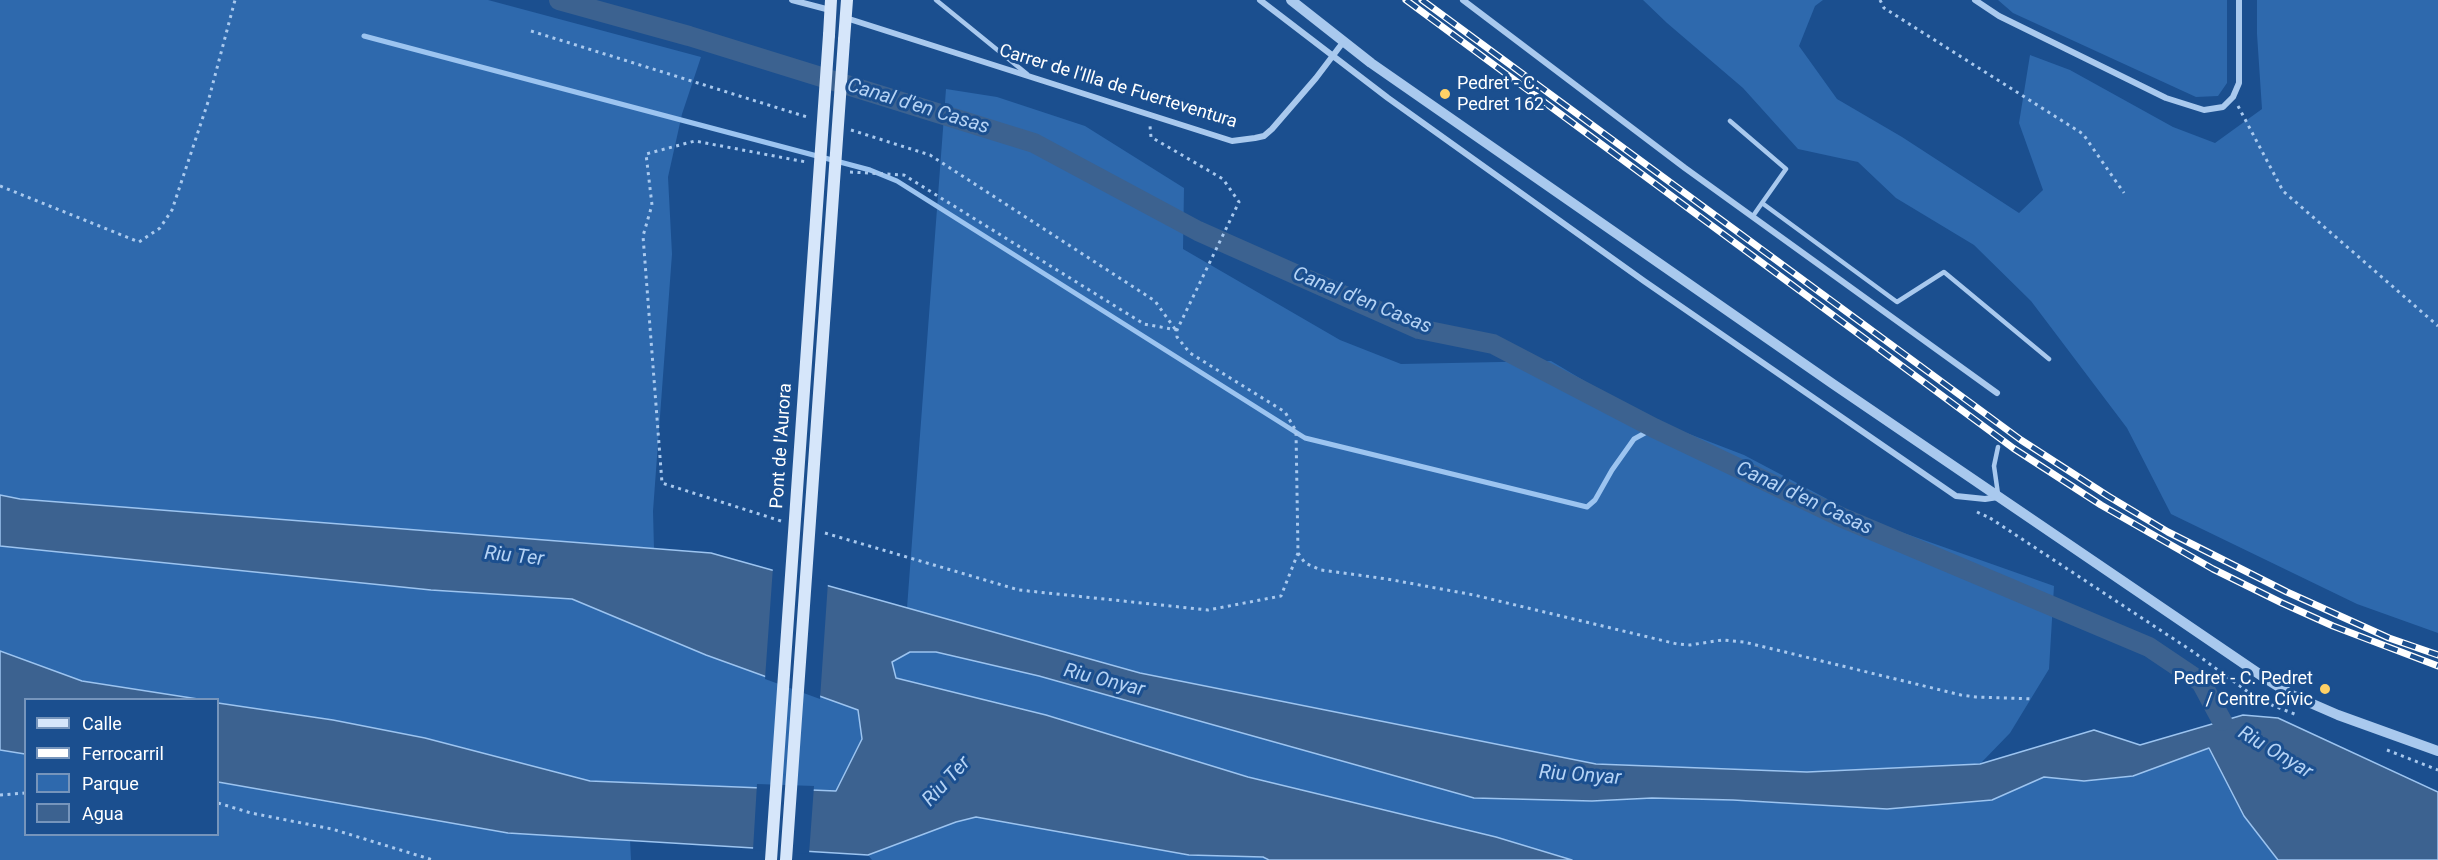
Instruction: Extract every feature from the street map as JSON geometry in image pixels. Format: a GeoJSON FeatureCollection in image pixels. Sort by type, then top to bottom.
{"type":"FeatureCollection","features":[{"type":"Feature","properties":{"kind":"main road","name":"Pont de l'Aurora"},"geometry":{"type":"LineString","coordinates":[[786,860],[847,0]]}},
{"type":"Feature","properties":{"kind":"main road","name":"Pont de l'Aurora"},"geometry":{"type":"LineString","coordinates":[[771,860],[831,5]]}},
{"type":"Feature","properties":{"kind":"street"},"geometry":{"type":"LineString","coordinates":[[792,0],[831,5]]}},
{"type":"Feature","properties":{"kind":"street"},"geometry":{"type":"LineString","coordinates":[[1260,0],[1333,56],[1644,281],[1956,496],[1984,500],[1998,497]]}},
{"type":"Feature","properties":{"kind":"street"},"geometry":{"type":"LineString","coordinates":[[1291,0],[1401,83],[1998,497],[2292,695],[2338,715],[2438,751]]}},
{"type":"Feature","properties":{"kind":"street"},"geometry":{"type":"LineString","coordinates":[[1463,0],[1752,216],[1997,393]]}},
{"type":"Feature","properties":{"kind":"street"},"geometry":{"type":"LineString","coordinates":[[1975,0],[1999,16],[2166,98],[2204,110],[2223,107],[2233,97],[2239,83],[2239,0]]}},
{"type":"Feature","properties":{"kind":"street","name":"Carrer de l'Illa de Fuerteventura"},"geometry":{"type":"LineString","coordinates":[[845,18],[1232,141],[1264,136],[1287,113],[1344,41]]}},
{"type":"Feature","properties":{"kind":"lane"},"geometry":{"type":"LineString","coordinates":[[936,0],[1031,77]]}},
{"type":"Feature","properties":{"kind":"lane"},"geometry":{"type":"LineString","coordinates":[[1730,121],[1786,169],[1752,216]]}},
{"type":"Feature","properties":{"kind":"lane"},"geometry":{"type":"LineString","coordinates":[[1762,203],[1896,302],[1944,272],[2049,359]]}},
{"type":"Feature","properties":{"kind":"lane"},"geometry":{"type":"LineString","coordinates":[[1998,447],[1994,466],[1998,497]]}},
{"type":"Feature","properties":{"kind":"path"},"geometry":{"type":"LineString","coordinates":[[0,186],[139,242],[160,228],[172,210],[208,102],[235,0]]}},
{"type":"Feature","properties":{"kind":"path"},"geometry":{"type":"LineString","coordinates":[[1880,0],[1884,8],[2083,134],[2124,193]]}},
{"type":"Feature","properties":{"kind":"path"},"geometry":{"type":"LineString","coordinates":[[531,31],[816,119]]}},
{"type":"Feature","properties":{"kind":"path"},"geometry":{"type":"LineString","coordinates":[[2233,97],[2283,191],[2438,326]]}},
{"type":"Feature","properties":{"kind":"path"},"geometry":{"type":"LineString","coordinates":[[818,531],[1019,590],[1208,610],[1281,596],[1298,553],[1296,431],[1285,412],[1186,349],[1177,337],[1177,330],[1239,202],[1223,179],[1151,137],[1150,115]]}},
{"type":"Feature","properties":{"kind":"path"},"geometry":{"type":"LineString","coordinates":[[850,130],[930,155],[1155,301],[1177,330]]}},
{"type":"Feature","properties":{"kind":"path"},"geometry":{"type":"LineString","coordinates":[[788,524],[662,483],[644,236],[652,205],[646,154],[695,141],[808,163]]}},
{"type":"Feature","properties":{"kind":"path"},"geometry":{"type":"LineString","coordinates":[[848,171],[904,175],[1144,324],[1177,330]]}},
{"type":"Feature","properties":{"kind":"path"},"geometry":{"type":"LineString","coordinates":[[1298,553],[1305,563],[1321,570],[1469,593],[1671,643],[1690,645],[1720,640],[1744,642],[1966,696],[2033,699]]}},
{"type":"Feature","properties":{"kind":"path"},"geometry":{"type":"LineString","coordinates":[[0,795],[24,793]]}},
{"type":"Feature","properties":{"kind":"path"},"geometry":{"type":"LineString","coordinates":[[219,804],[332,829],[434,860]]}},
{"type":"Feature","properties":{"kind":"green space"},"geometry":{"type":"Polygon","coordinates":[[[0,0],[488,0],[701,57],[682,114],[668,177],[672,254],[653,511],[654,549],[20,499],[0,495],[0,0]]]}},
{"type":"Feature","properties":{"kind":"green space"},"geometry":{"type":"Polygon","coordinates":[[[1643,0],[1823,0],[1815,6],[1799,46],[1837,99],[1902,137],[2019,213],[2043,190],[2019,123],[2030,55],[2070,70],[2173,127],[2215,143],[2262,109],[2257,0],[2438,0],[2438,633],[2357,604],[2171,514],[2127,428],[2031,301],[1974,245],[1896,198],[1858,162],[1798,149],[1743,88],[1643,0]]]}},
{"type":"Feature","properties":{"kind":"green space"},"geometry":{"type":"Polygon","coordinates":[[[1998,0],[2227,0],[2227,83],[2218,96],[2196,97],[2013,13],[1998,0]]]}},
{"type":"Feature","properties":{"kind":"green space"},"geometry":{"type":"Polygon","coordinates":[[[946,89],[997,97],[1085,126],[1184,188],[1183,249],[1340,340],[1401,364],[1551,361],[1645,417],[1744,455],[1867,520],[2054,586],[2049,669],[2010,733],[1980,764],[1807,772],[1596,764],[1140,673],[907,608],[946,89]]]}},
{"type":"Feature","properties":{"kind":"green space"},"geometry":{"type":"Polygon","coordinates":[[[0,546],[431,590],[572,599],[706,655],[858,710],[862,739],[836,791],[590,781],[425,738],[333,720],[219,703],[219,698],[192,698],[82,681],[0,651],[0,546]]]}},
{"type":"Feature","properties":{"kind":"green space"},"geometry":{"type":"Polygon","coordinates":[[[910,652],[936,652],[1039,676],[1474,798],[1592,801],[1652,798],[1733,800],[1887,809],[1992,800],[2044,777],[2084,781],[2133,776],[2209,748],[2244,816],[2278,860],[1572,860],[1496,837],[1248,777],[1046,715],[896,678],[892,662],[910,652]]]}},
{"type":"Feature","properties":{"kind":"green space"},"geometry":{"type":"Polygon","coordinates":[[[0,750],[24,754],[24,836],[219,836],[219,782],[508,833],[630,839],[631,860],[0,860],[0,750]]]}},
{"type":"Feature","properties":{"kind":"green space"},"geometry":{"type":"Polygon","coordinates":[[[976,817],[1189,855],[1263,857],[1269,860],[872,860],[868,855],[956,822],[976,817]]]}},
{"type":"Feature","properties":{"kind":"water"},"geometry":{"type":"Polygon","coordinates":[[[0,495],[20,499],[711,553],[1140,673],[1596,764],[1807,772],[1980,764],[2094,730],[2140,745],[2243,715],[2278,718],[2438,792],[2438,860],[2278,860],[2244,816],[2209,748],[2133,776],[2084,781],[2044,777],[1992,800],[1887,809],[1733,800],[1652,798],[1592,801],[1474,798],[1039,676],[936,652],[910,652],[892,662],[896,678],[1046,715],[1248,777],[1496,837],[1572,860],[1269,860],[1263,857],[1189,855],[976,817],[956,822],[868,855],[508,833],[219,782],[219,703],[333,720],[425,738],[590,781],[836,791],[862,739],[858,710],[706,655],[572,599],[431,590],[0,546],[0,495]]]}},
{"type":"Feature","properties":{"kind":"water"},"geometry":{"type":"Polygon","coordinates":[[[0,651],[82,681],[192,698],[24,698],[24,754],[0,750],[0,651]]]}},
{"type":"Feature","properties":{"kind":"pier"},"geometry":{"type":"Polygon","coordinates":[[[773,567],[828,582],[820,699],[765,679],[773,567]]]}},
{"type":"Feature","properties":{"kind":"pier"},"geometry":{"type":"Polygon","coordinates":[[[757,784],[814,786],[809,854],[753,850],[757,784]]]}},
{"type":"Feature","properties":{"kind":"waterway","name":"Canal d'en Casas"},"geometry":{"type":"LineString","coordinates":[[559,0],[689,36],[1034,143],[1198,231],[1419,329],[1493,344],[1654,428],[1843,518],[2149,647],[2201,682],[2222,721]]}},
{"type":"Feature","properties":{"kind":"waterway"},"geometry":{"type":"LineString","coordinates":[[364,36],[870,170],[897,181],[1305,438],[1587,507],[1595,500],[1612,470],[1634,439],[1654,428]]}},
{"type":"Feature","properties":{"kind":"railway"},"geometry":{"type":"LineString","coordinates":[[1406,0],[2013,448],[2101,505],[2213,569],[2282,603],[2333,626],[2438,666]]}},
{"type":"Feature","properties":{"kind":"railway"},"geometry":{"type":"LineString","coordinates":[[1422,0],[2021,440],[2168,532],[2287,592],[2389,638],[2438,655]]}},
{"type":"Feature","properties":{"kind":"place","name":"Pedret - C. Pedret 162"},"geometry":{"type":"Point","coordinates":[1445,94]}},
{"type":"Feature","properties":{"kind":"place","name":"Pedret - C. Pedret / Centre Cívic"},"geometry":{"type":"Point","coordinates":[2325,689]}},
{"type":"Feature","properties":{"kind":"water label","name":"Riu Ter"},"geometry":{"type":"Point","coordinates":[514,557]}},
{"type":"Feature","properties":{"kind":"water label","name":"Riu Onyar"},"geometry":{"type":"Point","coordinates":[1104,681]}},
{"type":"Feature","properties":{"kind":"water label","name":"Riu Onyar"},"geometry":{"type":"Point","coordinates":[2275,753]}},
{"type":"Feature","properties":{"kind":"water label","name":"Riu Onyar"},"geometry":{"type":"Point","coordinates":[1580,776]}},
{"type":"Feature","properties":{"kind":"water label","name":"Riu Ter"},"geometry":{"type":"Point","coordinates":[947,782]}}]}
